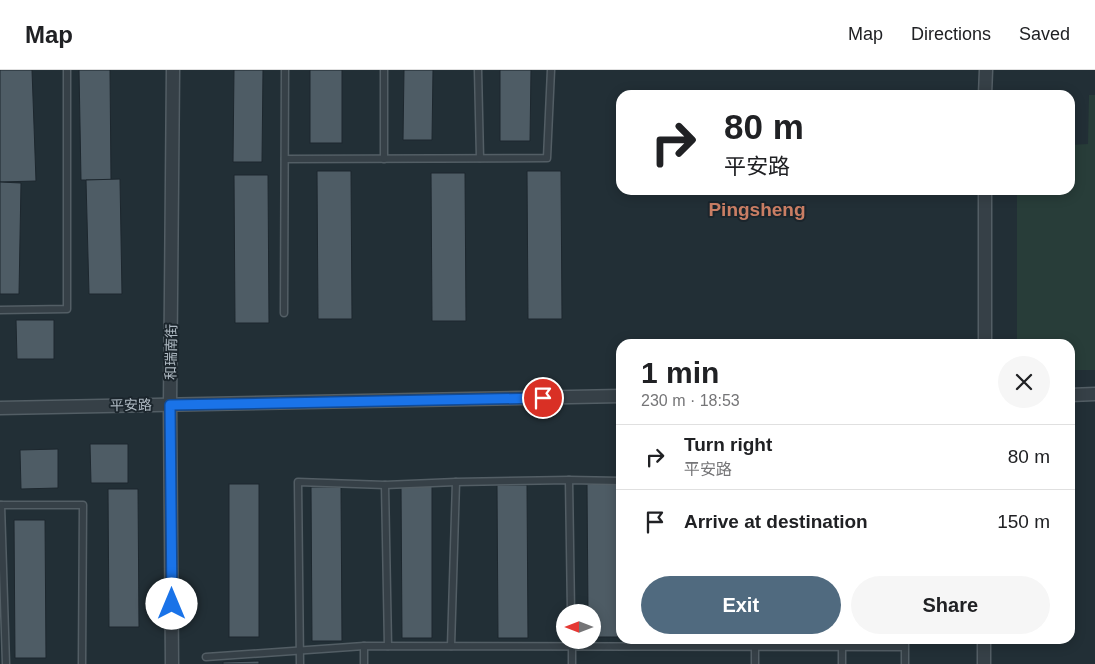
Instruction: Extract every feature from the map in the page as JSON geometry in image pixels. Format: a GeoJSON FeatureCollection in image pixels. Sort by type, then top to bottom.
{"type":"FeatureCollection","features":[{"type":"Feature","properties":{"kind":"street","name":"和瑞南街"},"geometry":{"type":"LineString","coordinates":[[172,664],[170,405],[173,70]]}},
{"type":"Feature","properties":{"kind":"street"},"geometry":{"type":"LineString","coordinates":[[986,70],[986,90]]}},
{"type":"Feature","properties":{"kind":"street"},"geometry":{"type":"LineString","coordinates":[[985,195],[985,339]]}},
{"type":"Feature","properties":{"kind":"street"},"geometry":{"type":"LineString","coordinates":[[1075,394],[1095,394]]}},
{"type":"Feature","properties":{"kind":"street","name":"平安路"},"geometry":{"type":"LineString","coordinates":[[0,408],[616,396]]}},
{"type":"Feature","properties":{"kind":"street"},"geometry":{"type":"LineString","coordinates":[[984,644],[984,664]]}},
{"type":"Feature","properties":{"kind":"lane"},"geometry":{"type":"LineString","coordinates":[[0,310],[67,309],[67,70]]}},
{"type":"Feature","properties":{"kind":"lane"},"geometry":{"type":"LineString","coordinates":[[284,313],[285,70]]}},
{"type":"Feature","properties":{"kind":"lane"},"geometry":{"type":"LineString","coordinates":[[384,70],[384,158]]}},
{"type":"Feature","properties":{"kind":"lane"},"geometry":{"type":"LineString","coordinates":[[478,70],[480,158]]}},
{"type":"Feature","properties":{"kind":"lane"},"geometry":{"type":"LineString","coordinates":[[284,159],[547,158],[551,70]]}},
{"type":"Feature","properties":{"kind":"lane"},"geometry":{"type":"LineString","coordinates":[[569,480],[571,604]]}},
{"type":"Feature","properties":{"kind":"lane"},"geometry":{"type":"LineString","coordinates":[[300,664],[298,482],[385,486],[456,482],[616,481]]}},
{"type":"Feature","properties":{"kind":"lane"},"geometry":{"type":"LineString","coordinates":[[451,646],[456,482]]}},
{"type":"Feature","properties":{"kind":"lane"},"geometry":{"type":"LineString","coordinates":[[385,486],[388,646]]}},
{"type":"Feature","properties":{"kind":"lane"},"geometry":{"type":"LineString","coordinates":[[6,664],[1,505],[83,505],[82,664]]}},
{"type":"Feature","properties":{"kind":"lane"},"geometry":{"type":"LineString","coordinates":[[206,657],[364,646],[556,643]]}},
{"type":"Feature","properties":{"kind":"lane"},"geometry":{"type":"LineString","coordinates":[[601,644],[755,647],[904,647]]}},
{"type":"Feature","properties":{"kind":"lane"},"geometry":{"type":"LineString","coordinates":[[904,644],[905,664]]}},
{"type":"Feature","properties":{"kind":"lane"},"geometry":{"type":"LineString","coordinates":[[364,646],[364,664]]}},
{"type":"Feature","properties":{"kind":"lane"},"geometry":{"type":"LineString","coordinates":[[755,647],[755,664]]}},
{"type":"Feature","properties":{"kind":"lane"},"geometry":{"type":"LineString","coordinates":[[842,647],[842,664]]}},
{"type":"Feature","properties":{"kind":"lane"},"geometry":{"type":"LineString","coordinates":[[572,649],[572,664]]}},
{"type":"Feature","properties":{"kind":"green space"},"geometry":{"type":"Polygon","coordinates":[[[1089,95],[1095,95],[1095,370],[1075,370],[1075,339],[1017,339],[1017,195],[1075,195],[1075,145],[1088,144],[1089,95]]]}},
{"type":"Feature","properties":{"kind":"building"},"geometry":{"type":"Polygon","coordinates":[[[0,70],[32,70],[36,181],[0,182],[0,70]]]}},
{"type":"Feature","properties":{"kind":"building"},"geometry":{"type":"Polygon","coordinates":[[[79,70],[110,70],[111,180],[81,180],[79,70]]]}},
{"type":"Feature","properties":{"kind":"building"},"geometry":{"type":"Polygon","coordinates":[[[234,70],[263,70],[262,162],[233,162],[234,70]]]}},
{"type":"Feature","properties":{"kind":"building"},"geometry":{"type":"Polygon","coordinates":[[[310,70],[342,70],[342,143],[310,143],[310,70]]]}},
{"type":"Feature","properties":{"kind":"building"},"geometry":{"type":"Polygon","coordinates":[[[404,70],[433,70],[432,140],[403,140],[404,70]]]}},
{"type":"Feature","properties":{"kind":"building"},"geometry":{"type":"Polygon","coordinates":[[[500,70],[531,70],[530,141],[500,141],[500,70]]]}},
{"type":"Feature","properties":{"kind":"building"},"geometry":{"type":"Polygon","coordinates":[[[317,171],[351,171],[352,319],[318,319],[317,171]]]}},
{"type":"Feature","properties":{"kind":"building"},"geometry":{"type":"Polygon","coordinates":[[[527,171],[561,171],[562,319],[528,319],[527,171]]]}},
{"type":"Feature","properties":{"kind":"building"},"geometry":{"type":"Polygon","coordinates":[[[431,173],[465,173],[466,321],[432,321],[431,173]]]}},
{"type":"Feature","properties":{"kind":"building"},"geometry":{"type":"Polygon","coordinates":[[[234,175],[268,175],[269,323],[235,323],[234,175]]]}},
{"type":"Feature","properties":{"kind":"building"},"geometry":{"type":"Polygon","coordinates":[[[120,179],[122,294],[89,294],[86,180],[120,179]]]}},
{"type":"Feature","properties":{"kind":"building"},"geometry":{"type":"Polygon","coordinates":[[[0,182],[21,183],[19,294],[0,294],[0,182]]]}},
{"type":"Feature","properties":{"kind":"building"},"geometry":{"type":"Polygon","coordinates":[[[16,320],[54,320],[54,359],[17,359],[16,320]]]}},
{"type":"Feature","properties":{"kind":"building"},"geometry":{"type":"Polygon","coordinates":[[[90,444],[128,444],[128,483],[91,483],[90,444]]]}},
{"type":"Feature","properties":{"kind":"building"},"geometry":{"type":"Polygon","coordinates":[[[58,449],[58,488],[21,489],[20,450],[58,449]]]}},
{"type":"Feature","properties":{"kind":"building"},"geometry":{"type":"Polygon","coordinates":[[[616,483],[616,637],[601,637],[601,604],[588,604],[587,484],[616,483]]]}},
{"type":"Feature","properties":{"kind":"building"},"geometry":{"type":"Polygon","coordinates":[[[229,484],[259,484],[259,637],[229,637],[229,484]]]}},
{"type":"Feature","properties":{"kind":"building"},"geometry":{"type":"Polygon","coordinates":[[[401,485],[432,485],[432,638],[402,638],[401,485]]]}},
{"type":"Feature","properties":{"kind":"building"},"geometry":{"type":"Polygon","coordinates":[[[497,485],[527,485],[528,638],[498,638],[497,485]]]}},
{"type":"Feature","properties":{"kind":"building"},"geometry":{"type":"Polygon","coordinates":[[[311,487],[341,487],[342,641],[312,641],[311,487]]]}},
{"type":"Feature","properties":{"kind":"building"},"geometry":{"type":"Polygon","coordinates":[[[108,489],[138,489],[139,627],[109,627],[108,489]]]}},
{"type":"Feature","properties":{"kind":"building"},"geometry":{"type":"Polygon","coordinates":[[[14,520],[45,520],[46,658],[15,658],[14,520]]]}},
{"type":"Feature","properties":{"kind":"building"},"geometry":{"type":"Polygon","coordinates":[[[259,661],[259,664],[223,664],[223,662],[259,661]]]}},
{"type":"Feature","properties":{"kind":"district","name":"Pingsheng"},"geometry":{"type":"Point","coordinates":[757,209]}},
{"type":"Feature","properties":{"kind":"route"},"geometry":{"type":"LineString","coordinates":[[172,604],[170,405],[543,398]]}}]}
